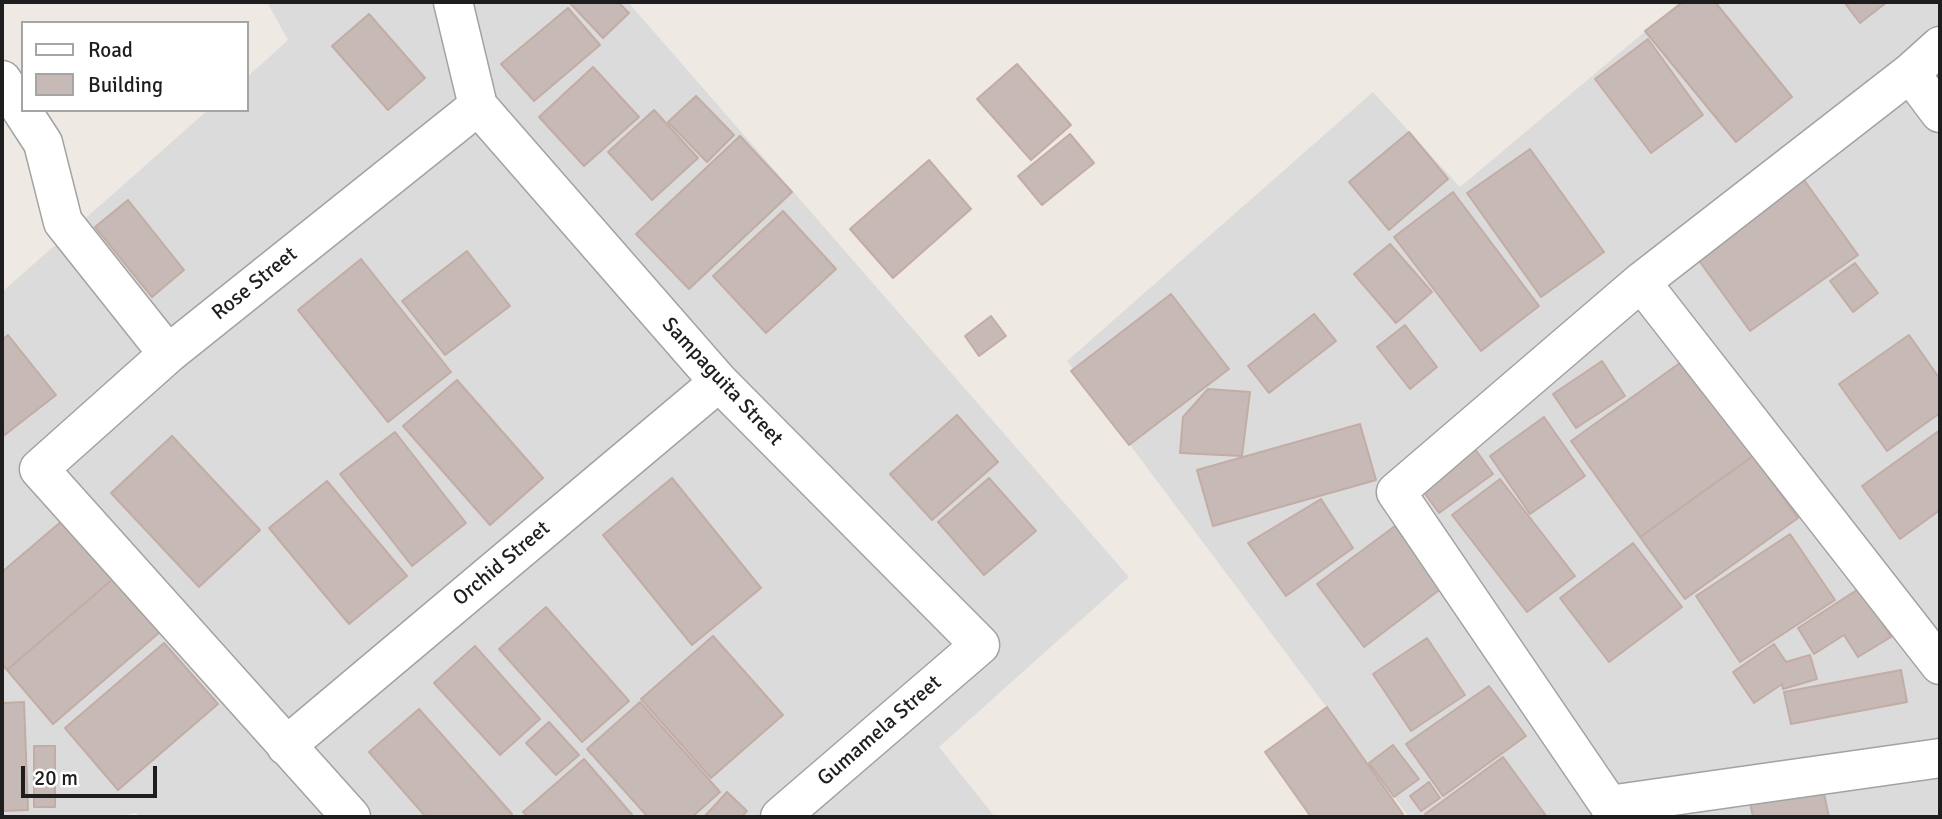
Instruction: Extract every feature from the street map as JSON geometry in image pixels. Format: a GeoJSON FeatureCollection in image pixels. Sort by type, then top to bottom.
{"type":"FeatureCollection","features":[{"type":"Feature","properties":{"kind":"street"},"geometry":{"type":"LineString","coordinates":[[453,2],[478,106]]}},
{"type":"Feature","properties":{"kind":"street"},"geometry":{"type":"LineString","coordinates":[[1940,46],[1910,74],[1642,282],[1396,492],[1609,805],[1940,758]]}},
{"type":"Feature","properties":{"kind":"street"},"geometry":{"type":"LineString","coordinates":[[1910,74],[1940,113]]}},
{"type":"Feature","properties":{"kind":"street"},"geometry":{"type":"LineString","coordinates":[[2,80],[21,109]]}},
{"type":"Feature","properties":{"kind":"street","name":"Rose Street"},"geometry":{"type":"LineString","coordinates":[[286,746],[39,469],[168,354],[478,106]]}},
{"type":"Feature","properties":{"kind":"street","name":"Sampaguita Street"},"geometry":{"type":"LineString","coordinates":[[478,106],[719,382],[980,645]]}},
{"type":"Feature","properties":{"kind":"street"},"geometry":{"type":"LineString","coordinates":[[23,112],[43,143],[63,222],[168,354]]}},
{"type":"Feature","properties":{"kind":"street"},"geometry":{"type":"LineString","coordinates":[[1642,282],[1940,665]]}},
{"type":"Feature","properties":{"kind":"street","name":"Orchid Street"},"geometry":{"type":"LineString","coordinates":[[286,746],[719,382]]}},
{"type":"Feature","properties":{"kind":"street","name":"Gumamela Street"},"geometry":{"type":"LineString","coordinates":[[780,817],[980,645]]}},
{"type":"Feature","properties":{"kind":"street"},"geometry":{"type":"LineString","coordinates":[[286,746],[351,817]]}},
{"type":"Feature","properties":{"kind":"shaded area"},"geometry":{"type":"Polygon","coordinates":[[[267,2],[628,2],[1129,577],[939,747],[995,817],[140,817],[136,813],[113,817],[2,817],[2,292],[206,112],[248,112],[248,76],[288,40],[267,2]]]}},
{"type":"Feature","properties":{"kind":"shaded area"},"geometry":{"type":"Polygon","coordinates":[[[1680,2],[1940,2],[1940,817],[1409,817],[1067,361],[1373,92],[1460,187],[1680,2]]]}},
{"type":"Feature","properties":{"kind":"building"},"geometry":{"type":"Polygon","coordinates":[[[569,2],[618,2],[629,13],[603,38],[569,2]]]}},
{"type":"Feature","properties":{"kind":"building"},"geometry":{"type":"Polygon","coordinates":[[[1683,2],[1715,2],[1792,97],[1736,142],[1645,31],[1683,2]]]}},
{"type":"Feature","properties":{"kind":"building"},"geometry":{"type":"Polygon","coordinates":[[[1844,2],[1887,2],[1860,23],[1844,2]]]}},
{"type":"Feature","properties":{"kind":"building"},"geometry":{"type":"Polygon","coordinates":[[[568,8],[600,45],[534,101],[501,64],[568,8]]]}},
{"type":"Feature","properties":{"kind":"building"},"geometry":{"type":"Polygon","coordinates":[[[369,14],[425,78],[388,110],[332,46],[369,14]]]}},
{"type":"Feature","properties":{"kind":"building"},"geometry":{"type":"Polygon","coordinates":[[[1648,39],[1703,115],[1651,153],[1595,79],[1648,39]]]}},
{"type":"Feature","properties":{"kind":"building"},"geometry":{"type":"Polygon","coordinates":[[[1017,64],[1071,125],[1031,160],[977,99],[1017,64]]]}},
{"type":"Feature","properties":{"kind":"building"},"geometry":{"type":"Polygon","coordinates":[[[593,67],[639,117],[584,166],[539,117],[593,67]]]}},
{"type":"Feature","properties":{"kind":"building"},"geometry":{"type":"Polygon","coordinates":[[[696,96],[734,135],[707,162],[668,122],[696,96]]]}},
{"type":"Feature","properties":{"kind":"building"},"geometry":{"type":"Polygon","coordinates":[[[654,110],[698,158],[652,200],[608,152],[654,110]]]}},
{"type":"Feature","properties":{"kind":"building"},"geometry":{"type":"Polygon","coordinates":[[[1409,132],[1448,179],[1389,230],[1349,182],[1409,132]]]}},
{"type":"Feature","properties":{"kind":"building"},"geometry":{"type":"Polygon","coordinates":[[[1070,134],[1094,163],[1042,205],[1018,176],[1070,134]]]}},
{"type":"Feature","properties":{"kind":"building"},"geometry":{"type":"Polygon","coordinates":[[[740,136],[792,192],[689,289],[636,234],[740,136]]]}},
{"type":"Feature","properties":{"kind":"building"},"geometry":{"type":"Polygon","coordinates":[[[1530,149],[1604,252],[1541,297],[1467,193],[1530,149]]]}},
{"type":"Feature","properties":{"kind":"building"},"geometry":{"type":"Polygon","coordinates":[[[929,160],[971,209],[893,278],[850,229],[929,160]]]}},
{"type":"Feature","properties":{"kind":"building"},"geometry":{"type":"Polygon","coordinates":[[[1799,173],[1858,255],[1750,331],[1692,251],[1799,173]]]}},
{"type":"Feature","properties":{"kind":"building"},"geometry":{"type":"Polygon","coordinates":[[[1453,192],[1539,306],[1481,351],[1394,237],[1453,192]]]}},
{"type":"Feature","properties":{"kind":"building"},"geometry":{"type":"Polygon","coordinates":[[[128,200],[184,270],[152,297],[95,227],[128,200]]]}},
{"type":"Feature","properties":{"kind":"building"},"geometry":{"type":"Polygon","coordinates":[[[783,211],[836,269],[766,333],[713,276],[783,211]]]}},
{"type":"Feature","properties":{"kind":"building"},"geometry":{"type":"Polygon","coordinates":[[[1390,244],[1432,292],[1396,323],[1354,274],[1390,244]]]}},
{"type":"Feature","properties":{"kind":"building"},"geometry":{"type":"Polygon","coordinates":[[[467,251],[510,306],[445,355],[402,301],[467,251]]]}},
{"type":"Feature","properties":{"kind":"building"},"geometry":{"type":"Polygon","coordinates":[[[361,259],[451,372],[388,422],[298,310],[361,259]]]}},
{"type":"Feature","properties":{"kind":"building"},"geometry":{"type":"Polygon","coordinates":[[[1855,263],[1878,293],[1853,312],[1830,281],[1855,263]]]}},
{"type":"Feature","properties":{"kind":"building"},"geometry":{"type":"Polygon","coordinates":[[[1171,294],[1229,369],[1129,445],[1071,371],[1171,294]]]}},
{"type":"Feature","properties":{"kind":"building"},"geometry":{"type":"Polygon","coordinates":[[[1314,314],[1336,341],[1269,393],[1248,366],[1314,314]]]}},
{"type":"Feature","properties":{"kind":"building"},"geometry":{"type":"Polygon","coordinates":[[[991,316],[1006,336],[979,356],[965,336],[991,316]]]}},
{"type":"Feature","properties":{"kind":"building"},"geometry":{"type":"Polygon","coordinates":[[[1405,325],[1437,367],[1410,389],[1377,347],[1405,325]]]}},
{"type":"Feature","properties":{"kind":"building"},"geometry":{"type":"Polygon","coordinates":[[[8,335],[56,395],[2,437],[2,340],[8,335]]]}},
{"type":"Feature","properties":{"kind":"building"},"geometry":{"type":"Polygon","coordinates":[[[1909,335],[1940,379],[1940,413],[1887,451],[1839,384],[1909,335]]]}},
{"type":"Feature","properties":{"kind":"building"},"geometry":{"type":"Polygon","coordinates":[[[1684,360],[1753,456],[1640,537],[1571,441],[1684,360]]]}},
{"type":"Feature","properties":{"kind":"building"},"geometry":{"type":"Polygon","coordinates":[[[1602,361],[1625,396],[1576,428],[1553,394],[1602,361]]]}},
{"type":"Feature","properties":{"kind":"building"},"geometry":{"type":"Polygon","coordinates":[[[457,380],[543,478],[490,525],[403,426],[457,380]]]}},
{"type":"Feature","properties":{"kind":"building"},"geometry":{"type":"Polygon","coordinates":[[[1208,389],[1250,392],[1242,456],[1180,453],[1183,417],[1208,389]]]}},
{"type":"Feature","properties":{"kind":"building"},"geometry":{"type":"Polygon","coordinates":[[[957,415],[998,462],[932,520],[890,474],[957,415]]]}},
{"type":"Feature","properties":{"kind":"building"},"geometry":{"type":"Polygon","coordinates":[[[1544,417],[1585,476],[1530,514],[1490,456],[1544,417]]]}},
{"type":"Feature","properties":{"kind":"building"},"geometry":{"type":"Polygon","coordinates":[[[1360,424],[1376,480],[1213,526],[1197,470],[1360,424]]]}},
{"type":"Feature","properties":{"kind":"building"},"geometry":{"type":"Polygon","coordinates":[[[1940,430],[1940,510],[1900,539],[1862,486],[1940,430]]]}},
{"type":"Feature","properties":{"kind":"building"},"geometry":{"type":"Polygon","coordinates":[[[395,432],[466,523],[412,566],[340,474],[395,432]]]}},
{"type":"Feature","properties":{"kind":"building"},"geometry":{"type":"Polygon","coordinates":[[[172,436],[260,530],[199,587],[111,493],[172,436]]]}},
{"type":"Feature","properties":{"kind":"building"},"geometry":{"type":"Polygon","coordinates":[[[1472,445],[1493,474],[1439,513],[1418,484],[1472,445]]]}},
{"type":"Feature","properties":{"kind":"building"},"geometry":{"type":"Polygon","coordinates":[[[1753,456],[1798,518],[1685,599],[1640,537],[1753,456]]]}},
{"type":"Feature","properties":{"kind":"building"},"geometry":{"type":"Polygon","coordinates":[[[672,478],[761,588],[692,645],[603,535],[672,478]]]}},
{"type":"Feature","properties":{"kind":"building"},"geometry":{"type":"Polygon","coordinates":[[[989,478],[1036,531],[984,575],[938,522],[989,478]]]}},
{"type":"Feature","properties":{"kind":"building"},"geometry":{"type":"Polygon","coordinates":[[[1500,479],[1575,576],[1527,612],[1452,515],[1500,479]]]}},
{"type":"Feature","properties":{"kind":"building"},"geometry":{"type":"Polygon","coordinates":[[[327,481],[407,576],[349,624],[269,528],[327,481]]]}},
{"type":"Feature","properties":{"kind":"building"},"geometry":{"type":"Polygon","coordinates":[[[1321,499],[1353,548],[1286,596],[1248,543],[1321,499]]]}},
{"type":"Feature","properties":{"kind":"building"},"geometry":{"type":"Polygon","coordinates":[[[63,520],[114,578],[7,670],[2,664],[2,572],[63,520]]]}},
{"type":"Feature","properties":{"kind":"building"},"geometry":{"type":"Polygon","coordinates":[[[1395,526],[1442,588],[1364,647],[1317,584],[1395,526]]]}},
{"type":"Feature","properties":{"kind":"building"},"geometry":{"type":"Polygon","coordinates":[[[1790,534],[1835,600],[1740,662],[1696,596],[1790,534]]]}},
{"type":"Feature","properties":{"kind":"building"},"geometry":{"type":"Polygon","coordinates":[[[1633,543],[1682,607],[1609,662],[1560,598],[1633,543]]]}},
{"type":"Feature","properties":{"kind":"building"},"geometry":{"type":"Polygon","coordinates":[[[114,578],[160,632],[53,724],[7,670],[114,578]]]}},
{"type":"Feature","properties":{"kind":"building"},"geometry":{"type":"Polygon","coordinates":[[[1860,588],[1891,637],[1858,657],[1844,635],[1814,654],[1798,628],[1860,588]]]}},
{"type":"Feature","properties":{"kind":"building"},"geometry":{"type":"Polygon","coordinates":[[[546,607],[629,701],[582,742],[499,649],[546,607]]]}},
{"type":"Feature","properties":{"kind":"building"},"geometry":{"type":"Polygon","coordinates":[[[713,636],[783,715],[711,778],[641,699],[713,636]]]}},
{"type":"Feature","properties":{"kind":"building"},"geometry":{"type":"Polygon","coordinates":[[[1427,638],[1465,695],[1411,731],[1373,674],[1427,638]]]}},
{"type":"Feature","properties":{"kind":"building"},"geometry":{"type":"Polygon","coordinates":[[[164,643],[218,704],[118,790],[65,728],[164,643]]]}},
{"type":"Feature","properties":{"kind":"building"},"geometry":{"type":"Polygon","coordinates":[[[1774,644],[1786,662],[1810,655],[1817,679],[1783,689],[1782,684],[1754,703],[1733,672],[1774,644]]]}},
{"type":"Feature","properties":{"kind":"building"},"geometry":{"type":"Polygon","coordinates":[[[475,646],[540,719],[500,755],[434,683],[475,646]]]}},
{"type":"Feature","properties":{"kind":"building"},"geometry":{"type":"Polygon","coordinates":[[[1901,670],[1907,702],[1791,724],[1784,692],[1901,670]]]}},
{"type":"Feature","properties":{"kind":"building"},"geometry":{"type":"Polygon","coordinates":[[[1489,686],[1526,736],[1443,796],[1406,744],[1489,686]]]}},
{"type":"Feature","properties":{"kind":"building"},"geometry":{"type":"Polygon","coordinates":[[[24,702],[28,810],[2,811],[2,703],[24,702]]]}},
{"type":"Feature","properties":{"kind":"building"},"geometry":{"type":"Polygon","coordinates":[[[640,702],[720,792],[692,817],[648,817],[587,749],[640,702]]]}},
{"type":"Feature","properties":{"kind":"building"},"geometry":{"type":"Polygon","coordinates":[[[1327,707],[1403,814],[1398,817],[1311,817],[1265,752],[1327,707]]]}},
{"type":"Feature","properties":{"kind":"building"},"geometry":{"type":"Polygon","coordinates":[[[419,709],[512,814],[509,817],[426,817],[369,752],[419,709]]]}},
{"type":"Feature","properties":{"kind":"building"},"geometry":{"type":"Polygon","coordinates":[[[549,722],[579,755],[556,775],[526,743],[549,722]]]}},
{"type":"Feature","properties":{"kind":"building"},"geometry":{"type":"Polygon","coordinates":[[[1393,745],[1419,779],[1394,797],[1369,763],[1393,745]]]}},
{"type":"Feature","properties":{"kind":"building"},"geometry":{"type":"Polygon","coordinates":[[[34,746],[55,746],[55,807],[34,807],[34,746]]]}},
{"type":"Feature","properties":{"kind":"building"},"geometry":{"type":"Polygon","coordinates":[[[1503,757],[1547,817],[1428,817],[1425,814],[1503,757]]]}},
{"type":"Feature","properties":{"kind":"building"},"geometry":{"type":"Polygon","coordinates":[[[584,759],[634,817],[528,817],[523,812],[584,759]]]}},
{"type":"Feature","properties":{"kind":"building"},"geometry":{"type":"Polygon","coordinates":[[[1429,782],[1440,798],[1421,811],[1410,796],[1429,782]]]}},
{"type":"Feature","properties":{"kind":"building"},"geometry":{"type":"Polygon","coordinates":[[[1823,789],[1829,817],[1753,817],[1750,803],[1823,789]]]}},
{"type":"Feature","properties":{"kind":"building"},"geometry":{"type":"Polygon","coordinates":[[[727,792],[747,811],[741,817],[705,816],[727,792]]]}}]}
